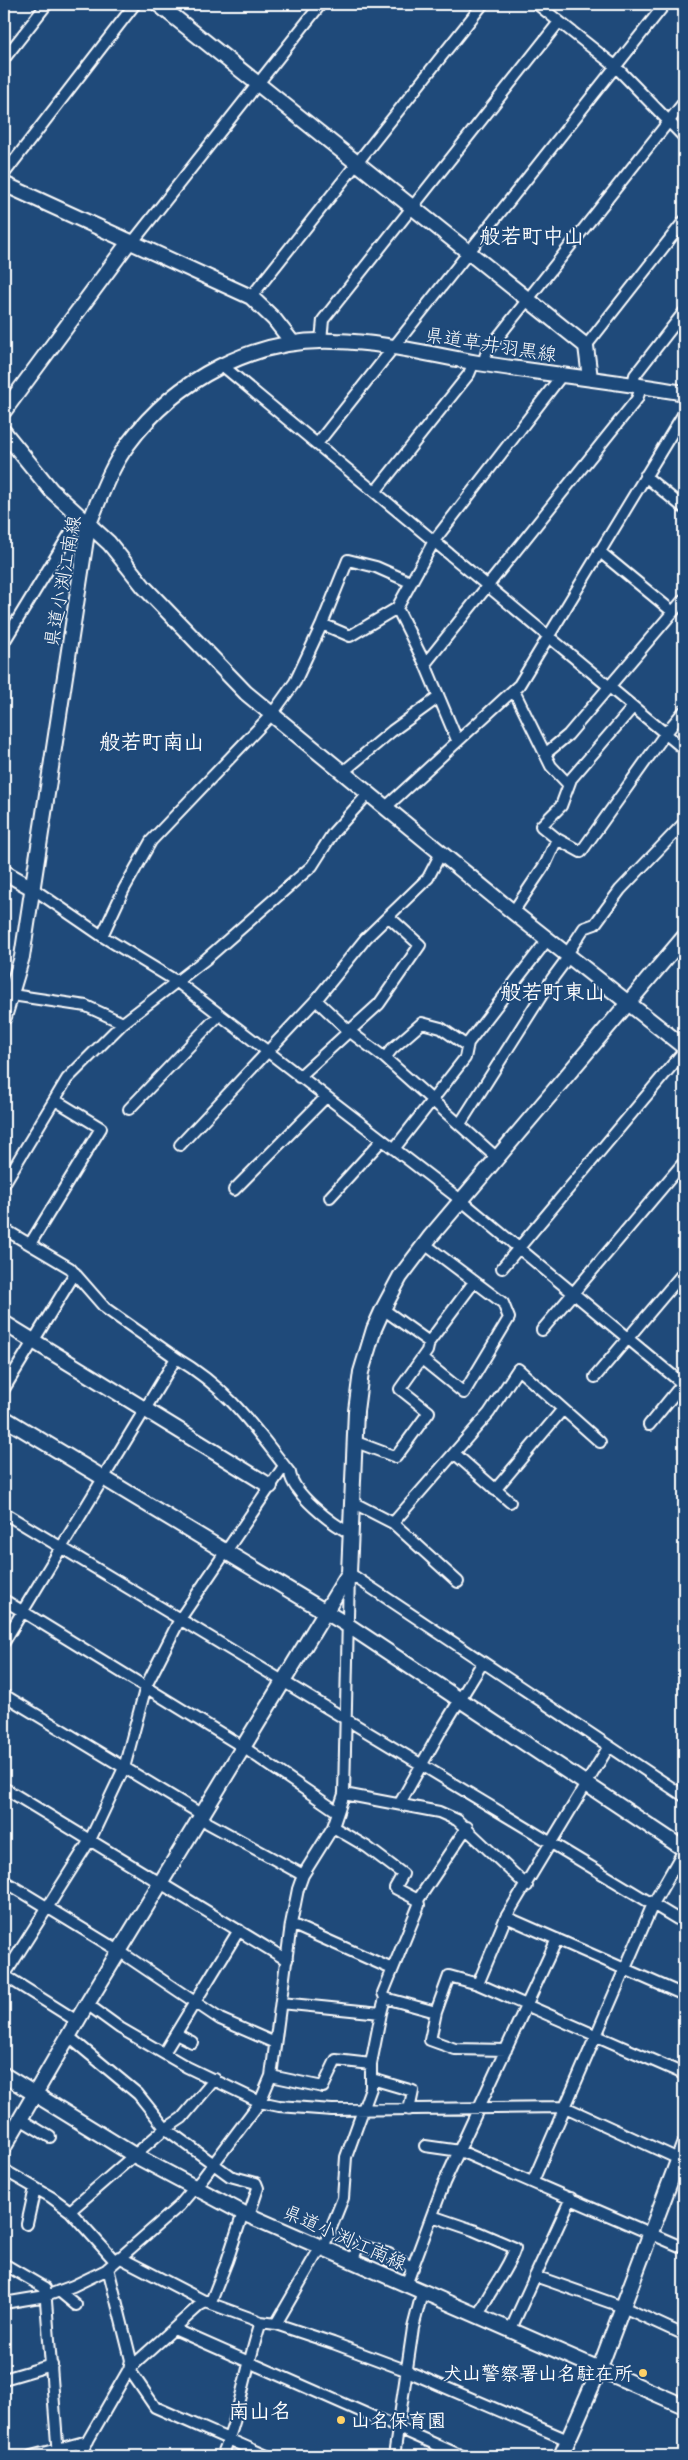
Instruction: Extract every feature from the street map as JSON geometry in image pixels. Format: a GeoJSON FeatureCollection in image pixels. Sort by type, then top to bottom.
{"type":"FeatureCollection","features":[{"type":"Feature","properties":{"kind":"street"},"geometry":{"type":"LineString","coordinates":[[4,59],[47,4]]}},
{"type":"Feature","properties":{"kind":"street"},"geometry":{"type":"LineString","coordinates":[[4,174],[136,4]]}},
{"type":"Feature","properties":{"kind":"street"},"geometry":{"type":"LineString","coordinates":[[158,4],[586,346],[590,378]]}},
{"type":"Feature","properties":{"kind":"street"},"geometry":{"type":"LineString","coordinates":[[4,411],[130,243],[321,4]]}},
{"type":"Feature","properties":{"kind":"street"},"geometry":{"type":"LineString","coordinates":[[251,298],[483,4]]}},
{"type":"Feature","properties":{"kind":"street"},"geometry":{"type":"LineString","coordinates":[[537,4],[615,66],[684,136]]}},
{"type":"Feature","properties":{"kind":"street"},"geometry":{"type":"LineString","coordinates":[[317,444],[665,4]]}},
{"type":"Feature","properties":{"kind":"street"},"geometry":{"type":"LineString","coordinates":[[321,341],[323,320],[559,22]]}},
{"type":"Feature","properties":{"kind":"street"},"geometry":{"type":"LineString","coordinates":[[375,492],[684,102]]}},
{"type":"Feature","properties":{"kind":"street"},"geometry":{"type":"LineString","coordinates":[[4,184],[251,298],[274,319],[292,342]]}},
{"type":"Feature","properties":{"kind":"street"},"geometry":{"type":"LineString","coordinates":[[586,346],[684,221]]}},
{"type":"Feature","properties":{"kind":"street"},"geometry":{"type":"LineString","coordinates":[[425,664],[637,399],[635,375],[684,312]]}},
{"type":"Feature","properties":{"kind":"street","name":"県道草井羽黒線"},"geometry":{"type":"LineString","coordinates":[[292,342],[365,342],[478,363],[684,393]]}},
{"type":"Feature","properties":{"kind":"street","name":"県道小渕江南線"},"geometry":{"type":"LineString","coordinates":[[4,1017],[22,957],[84,521],[128,444],[182,388],[223,366],[267,347],[292,342]]}},
{"type":"Feature","properties":{"kind":"street"},"geometry":{"type":"LineString","coordinates":[[223,366],[684,750]]}},
{"type":"Feature","properties":{"kind":"street"},"geometry":{"type":"LineString","coordinates":[[322,624],[350,636],[396,608],[434,541],[562,375]]}},
{"type":"Feature","properties":{"kind":"street"},"geometry":{"type":"LineString","coordinates":[[386,808],[458,740],[514,691],[549,637],[599,551],[684,413]]}},
{"type":"Feature","properties":{"kind":"street"},"geometry":{"type":"LineString","coordinates":[[4,432],[51,490],[109,543],[144,587],[200,647],[246,692],[513,912],[684,1047]]}},
{"type":"Feature","properties":{"kind":"street"},"geometry":{"type":"LineString","coordinates":[[645,476],[684,508]]}},
{"type":"Feature","properties":{"kind":"street"},"geometry":{"type":"LineString","coordinates":[[4,642],[84,521]]}},
{"type":"Feature","properties":{"kind":"street"},"geometry":{"type":"LineString","coordinates":[[599,551],[673,612]]}},
{"type":"Feature","properties":{"kind":"street"},"geometry":{"type":"LineString","coordinates":[[102,936],[124,889],[151,842],[272,714],[294,682],[322,624],[348,560],[376,567],[410,582]]}},
{"type":"Feature","properties":{"kind":"street"},"geometry":{"type":"LineString","coordinates":[[545,754],[568,736],[684,599]]}},
{"type":"Feature","properties":{"kind":"street"},"geometry":{"type":"LineString","coordinates":[[396,608],[425,664],[458,740]]}},
{"type":"Feature","properties":{"kind":"street"},"geometry":{"type":"LineString","coordinates":[[514,691],[551,766],[568,784]]}},
{"type":"Feature","properties":{"kind":"street"},"geometry":{"type":"LineString","coordinates":[[343,772],[392,731],[438,697]]}},
{"type":"Feature","properties":{"kind":"street"},"geometry":{"type":"LineString","coordinates":[[633,707],[568,784],[561,806],[540,826],[581,852],[665,734],[684,711]]}},
{"type":"Feature","properties":{"kind":"street"},"geometry":{"type":"LineString","coordinates":[[4,1184],[67,1079],[123,1023],[206,959],[312,866],[333,833],[369,793]]}},
{"type":"Feature","properties":{"kind":"street"},"geometry":{"type":"LineString","coordinates":[[460,1124],[584,928],[595,924],[620,890],[684,823]]}},
{"type":"Feature","properties":{"kind":"street"},"geometry":{"type":"LineString","coordinates":[[513,912],[546,863],[558,839]]}},
{"type":"Feature","properties":{"kind":"street"},"geometry":{"type":"LineString","coordinates":[[180,1145],[316,1000],[366,938],[389,918],[428,878],[442,853]]}},
{"type":"Feature","properties":{"kind":"street"},"geometry":{"type":"LineString","coordinates":[[4,872],[32,888],[102,936],[176,981],[462,1201],[684,1384],[650,1425]]}},
{"type":"Feature","properties":{"kind":"street"},"geometry":{"type":"LineString","coordinates":[[299,1077],[380,1004],[420,945],[389,918]]}},
{"type":"Feature","properties":{"kind":"street"},"geometry":{"type":"LineString","coordinates":[[4,2302],[46,2296],[114,2262],[178,2206],[213,2165],[260,2102],[271,2076],[291,1924],[302,1874],[333,1827],[344,1794],[350,1533],[356,1442],[356,1411],[361,1372],[374,1329],[383,1309],[409,1264],[684,937]]}},
{"type":"Feature","properties":{"kind":"street"},"geometry":{"type":"LineString","coordinates":[[394,1149],[431,1099],[466,1058],[467,1046],[548,939]]}},
{"type":"Feature","properties":{"kind":"street"},"geometry":{"type":"LineString","coordinates":[[12,995],[86,1006],[123,1023]]}},
{"type":"Feature","properties":{"kind":"street"},"geometry":{"type":"LineString","coordinates":[[316,1000],[348,1031],[385,1058],[497,1158]]}},
{"type":"Feature","properties":{"kind":"street"},"geometry":{"type":"LineString","coordinates":[[129,1109],[219,1015]]}},
{"type":"Feature","properties":{"kind":"street"},"geometry":{"type":"LineString","coordinates":[[385,1058],[392,1049],[422,1023],[441,1028],[467,1046]]}},
{"type":"Feature","properties":{"kind":"street"},"geometry":{"type":"LineString","coordinates":[[502,1268],[684,1051]]}},
{"type":"Feature","properties":{"kind":"street"},"geometry":{"type":"LineString","coordinates":[[234,1190],[326,1097]]}},
{"type":"Feature","properties":{"kind":"street"},"geometry":{"type":"LineString","coordinates":[[30,1244],[100,1128],[55,1100]]}},
{"type":"Feature","properties":{"kind":"street"},"geometry":{"type":"LineString","coordinates":[[330,1197],[382,1140]]}},
{"type":"Feature","properties":{"kind":"street"},"geometry":{"type":"LineString","coordinates":[[542,1330],[575,1294],[684,1162]]}},
{"type":"Feature","properties":{"kind":"street"},"geometry":{"type":"LineString","coordinates":[[4,1229],[75,1273],[105,1308],[176,1358],[201,1372],[234,1402],[317,1510],[327,1520],[350,1533]]}},
{"type":"Feature","properties":{"kind":"street"},"geometry":{"type":"LineString","coordinates":[[422,1359],[464,1393],[509,1318],[503,1303],[426,1245]]}},
{"type":"Feature","properties":{"kind":"street"},"geometry":{"type":"LineString","coordinates":[[595,1377],[684,1272]]}},
{"type":"Feature","properties":{"kind":"street"},"geometry":{"type":"LineString","coordinates":[[4,1389],[75,1273]]}},
{"type":"Feature","properties":{"kind":"street"},"geometry":{"type":"LineString","coordinates":[[356,1442],[396,1457],[429,1412],[400,1388],[422,1359],[427,1351],[429,1342],[474,1282]]}},
{"type":"Feature","properties":{"kind":"street"},"geometry":{"type":"LineString","coordinates":[[383,1309],[429,1342]]}},
{"type":"Feature","properties":{"kind":"street"},"geometry":{"type":"LineString","coordinates":[[4,1323],[270,1486]]}},
{"type":"Feature","properties":{"kind":"street"},"geometry":{"type":"LineString","coordinates":[[4,1642],[176,1358]]}},
{"type":"Feature","properties":{"kind":"street"},"geometry":{"type":"LineString","coordinates":[[393,1524],[489,1413],[518,1369],[600,1442]]}},
{"type":"Feature","properties":{"kind":"street"},"geometry":{"type":"LineString","coordinates":[[495,1490],[563,1409]]}},
{"type":"Feature","properties":{"kind":"street"},"geometry":{"type":"LineString","coordinates":[[4,1418],[349,1626],[684,1850],[653,1904],[532,2181]]}},
{"type":"Feature","properties":{"kind":"street"},"geometry":{"type":"LineString","coordinates":[[454,1453],[510,1502]]}},
{"type":"Feature","properties":{"kind":"street"},"geometry":{"type":"LineString","coordinates":[[78,2021],[4,1976],[90,1840],[124,1768],[146,1686],[180,1619],[284,1466]]}},
{"type":"Feature","properties":{"kind":"street"},"geometry":{"type":"LineString","coordinates":[[352,1502],[393,1524],[458,1582]]}},
{"type":"Feature","properties":{"kind":"street"},"geometry":{"type":"LineString","coordinates":[[4,1513],[684,1923]]}},
{"type":"Feature","properties":{"kind":"street"},"geometry":{"type":"LineString","coordinates":[[4,2148],[87,2004],[162,1884],[324,1611],[349,1573]]}},
{"type":"Feature","properties":{"kind":"street"},"geometry":{"type":"LineString","coordinates":[[349,1573],[684,1796]]}},
{"type":"Feature","properties":{"kind":"street"},"geometry":{"type":"LineString","coordinates":[[4,1600],[243,1747],[338,1812]]}},
{"type":"Feature","properties":{"kind":"street"},"geometry":{"type":"LineString","coordinates":[[400,1803],[459,1699],[483,1662]]}},
{"type":"Feature","properties":{"kind":"street"},"geometry":{"type":"LineString","coordinates":[[4,1694],[196,1811],[216,1827],[302,1874]]}},
{"type":"Feature","properties":{"kind":"street"},"geometry":{"type":"LineString","coordinates":[[478,1984],[506,1917],[527,1886],[585,1784],[609,1746]]}},
{"type":"Feature","properties":{"kind":"street"},"geometry":{"type":"LineString","coordinates":[[4,1788],[287,1960]]}},
{"type":"Feature","properties":{"kind":"street"},"geometry":{"type":"LineString","coordinates":[[344,1794],[400,1803],[439,1812],[467,1827],[527,1886]]}},
{"type":"Feature","properties":{"kind":"street"},"geometry":{"type":"LineString","coordinates":[[333,1827],[405,1871],[395,1888],[418,1900]]}},
{"type":"Feature","properties":{"kind":"street"},"geometry":{"type":"LineString","coordinates":[[276,2324],[316,2255],[323,2248],[343,2198],[346,2157],[361,2110],[367,2100],[372,2079],[370,2064],[384,1998],[383,1993],[419,1904],[418,1900],[467,1827]]}},
{"type":"Feature","properties":{"kind":"street"},"geometry":{"type":"LineString","coordinates":[[4,1881],[120,1952],[220,2019],[275,2043]]}},
{"type":"Feature","properties":{"kind":"street"},"geometry":{"type":"LineString","coordinates":[[506,1917],[684,1994]]}},
{"type":"Feature","properties":{"kind":"street"},"geometry":{"type":"LineString","coordinates":[[291,1924],[392,1969]]}},
{"type":"Feature","properties":{"kind":"street"},"geometry":{"type":"LineString","coordinates":[[164,2053],[238,1930]]}},
{"type":"Feature","properties":{"kind":"street"},"geometry":{"type":"LineString","coordinates":[[406,2285],[444,2183],[558,1939]]}},
{"type":"Feature","properties":{"kind":"street"},"geometry":{"type":"LineString","coordinates":[[506,2050],[455,2049],[430,2040],[436,2012],[449,1976],[478,1984],[684,2074]]}},
{"type":"Feature","properties":{"kind":"street"},"geometry":{"type":"LineString","coordinates":[[384,1998],[436,2012]]}},
{"type":"Feature","properties":{"kind":"street"},"geometry":{"type":"LineString","coordinates":[[282,2002],[381,2013]]}},
{"type":"Feature","properties":{"kind":"street"},"geometry":{"type":"LineString","coordinates":[[87,2004],[120,2028],[164,2053],[260,2102],[288,2106],[361,2110],[565,2107],[683,2155],[599,2370],[561,2456]]}},
{"type":"Feature","properties":{"kind":"street"},"geometry":{"type":"LineString","coordinates":[[176,2034],[192,2042]]}},
{"type":"Feature","properties":{"kind":"street"},"geometry":{"type":"LineString","coordinates":[[68,2036],[138,2094],[166,2129],[230,2176],[256,2183],[258,2188],[212,2299],[206,2302],[129,2369]]}},
{"type":"Feature","properties":{"kind":"street"},"geometry":{"type":"LineString","coordinates":[[271,2076],[323,2087],[336,2060],[370,2064]]}},
{"type":"Feature","properties":{"kind":"street","name":"県道小渕江南線"},"geometry":{"type":"LineString","coordinates":[[4,2075],[134,2154],[194,2188],[246,2214],[422,2293],[684,2406]]}},
{"type":"Feature","properties":{"kind":"street"},"geometry":{"type":"LineString","coordinates":[[70,2211],[134,2154],[182,2118],[215,2079]]}},
{"type":"Feature","properties":{"kind":"street"},"geometry":{"type":"LineString","coordinates":[[372,2079],[413,2091],[409,2110]]}},
{"type":"Feature","properties":{"kind":"street"},"geometry":{"type":"LineString","coordinates":[[20,2119],[50,2137]]}},
{"type":"Feature","properties":{"kind":"street"},"geometry":{"type":"LineString","coordinates":[[425,2146],[460,2151],[684,2248]]}},
{"type":"Feature","properties":{"kind":"street"},"geometry":{"type":"LineString","coordinates":[[4,2170],[70,2211],[114,2262],[206,2302],[261,2322],[276,2324],[407,2372],[568,2440]]}},
{"type":"Feature","properties":{"kind":"street"},"geometry":{"type":"LineString","coordinates":[[27,2224],[35,2188]]}},
{"type":"Feature","properties":{"kind":"street"},"geometry":{"type":"LineString","coordinates":[[510,2331],[571,2198]]}},
{"type":"Feature","properties":{"kind":"street"},"geometry":{"type":"LineString","coordinates":[[432,2216],[473,2230],[515,2248],[512,2258],[482,2307],[478,2317]]}},
{"type":"Feature","properties":{"kind":"street"},"geometry":{"type":"LineString","coordinates":[[352,2261],[358,2245],[389,2254],[413,2268]]}},
{"type":"Feature","properties":{"kind":"street"},"geometry":{"type":"LineString","coordinates":[[79,2456],[129,2369],[131,2360],[114,2262]]}},
{"type":"Feature","properties":{"kind":"street"},"geometry":{"type":"LineString","coordinates":[[4,2264],[45,2288],[57,2452]]}},
{"type":"Feature","properties":{"kind":"street"},"geometry":{"type":"LineString","coordinates":[[535,2276],[623,2308],[684,2335]]}},
{"type":"Feature","properties":{"kind":"street"},"geometry":{"type":"LineString","coordinates":[[59,2291],[76,2305]]}},
{"type":"Feature","properties":{"kind":"street"},"geometry":{"type":"LineString","coordinates":[[394,2456],[413,2328],[422,2293]]}},
{"type":"Feature","properties":{"kind":"street"},"geometry":{"type":"LineString","coordinates":[[222,2456],[229,2439],[248,2362],[261,2322]]}},
{"type":"Feature","properties":{"kind":"street"},"geometry":{"type":"LineString","coordinates":[[174,2329],[462,2456]]}},
{"type":"Feature","properties":{"kind":"street"},"geometry":{"type":"LineString","coordinates":[[4,2380],[52,2365]]}},
{"type":"Feature","properties":{"kind":"street"},"geometry":{"type":"LineString","coordinates":[[129,2369],[155,2406],[267,2456]]}},
{"type":"Feature","properties":{"kind":"street"},"geometry":{"type":"LineString","coordinates":[[31,2456],[57,2452],[88,2441]]}},
{"type":"Feature","properties":{"kind":"place","name":"犬山警察署山名駐在所"},"geometry":{"type":"Point","coordinates":[643,2373]}},
{"type":"Feature","properties":{"kind":"place","name":"山名保育園"},"geometry":{"type":"Point","coordinates":[341,2420]}},
{"type":"Feature","properties":{"kind":"district","name":"般若町中山"},"geometry":{"type":"Point","coordinates":[532,236]}},
{"type":"Feature","properties":{"kind":"district","name":"般若町南山"},"geometry":{"type":"Point","coordinates":[152,742]}},
{"type":"Feature","properties":{"kind":"district","name":"般若町東山"},"geometry":{"type":"Point","coordinates":[553,992]}},
{"type":"Feature","properties":{"kind":"district","name":"南山名"},"geometry":{"type":"Point","coordinates":[260,2411]}}]}
